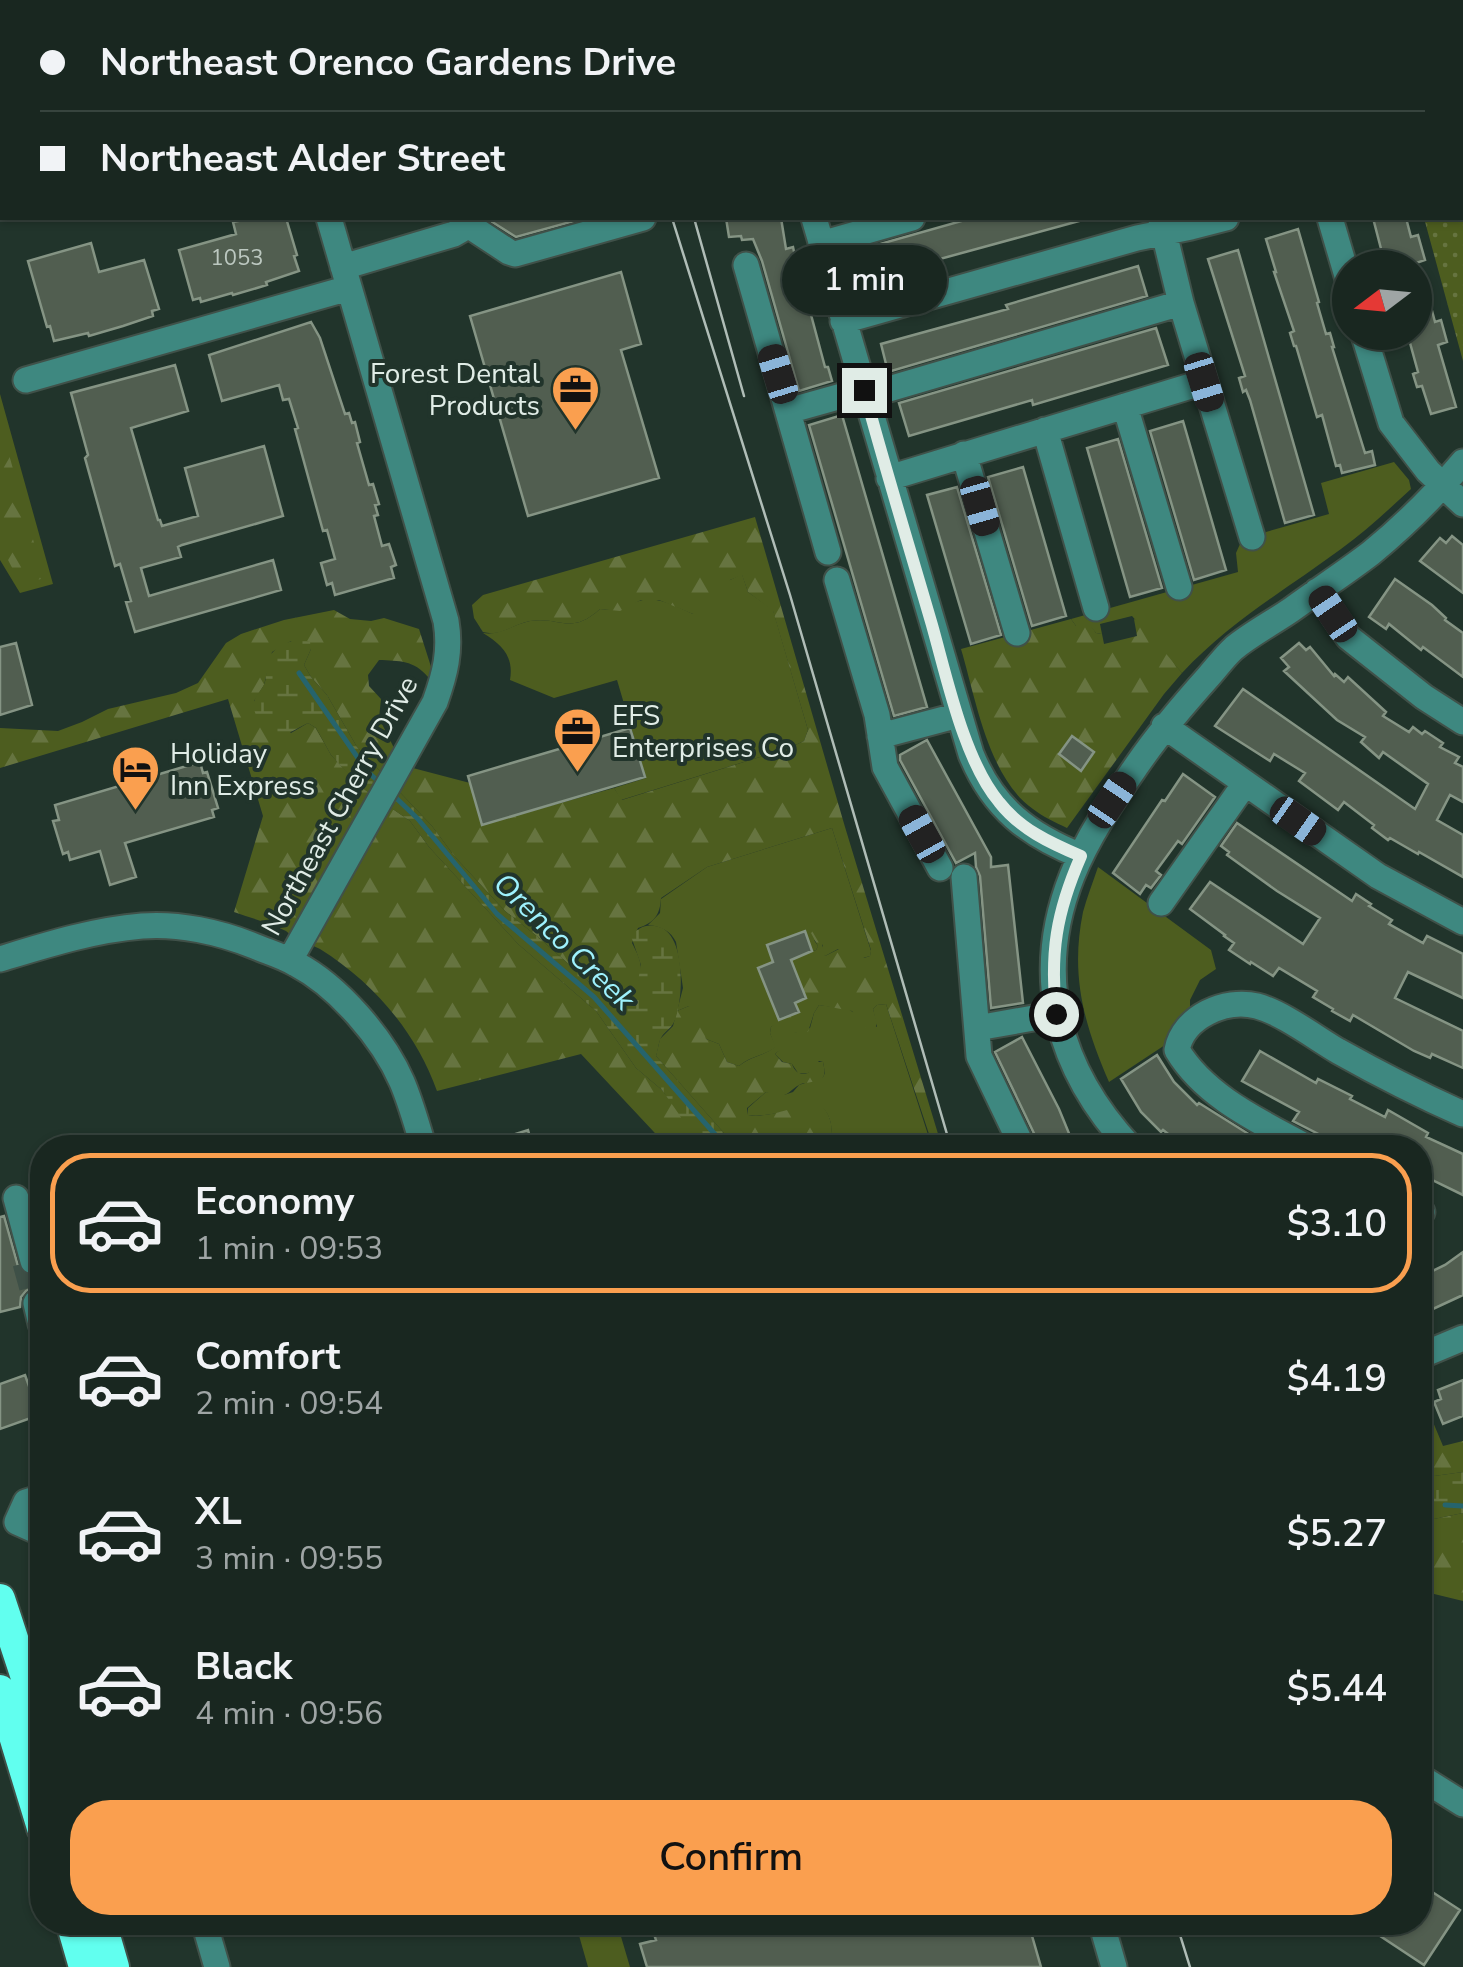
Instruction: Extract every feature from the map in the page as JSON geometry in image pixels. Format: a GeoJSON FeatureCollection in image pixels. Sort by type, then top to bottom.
{"type":"FeatureCollection","features":[{"type":"Feature","properties":{"kind":"highway"},"geometry":{"type":"LineString","coordinates":[[0,1598],[30,1689]]}},
{"type":"Feature","properties":{"kind":"highway"},"geometry":{"type":"LineString","coordinates":[[0,1690],[30,1789]]}},
{"type":"Feature","properties":{"kind":"highway"},"geometry":{"type":"LineString","coordinates":[[75,1935],[84,1967]]}},
{"type":"Feature","properties":{"kind":"highway"},"geometry":{"type":"LineString","coordinates":[[105,1935],[114,1967]]}},
{"type":"Feature","properties":{"kind":"street","name":"Northeast Cherry Drive"},"geometry":{"type":"LineString","coordinates":[[290,960],[414,742],[447,669],[448,634],[330,220]]}},
{"type":"Feature","properties":{"kind":"street"},"geometry":{"type":"LineString","coordinates":[[26,380],[347,277],[454,234],[466,220],[515,254],[636,220]]}},
{"type":"Feature","properties":{"kind":"street"},"geometry":{"type":"LineString","coordinates":[[814,220],[979,773],[1000,804],[1035,834],[1081,856]]}},
{"type":"Feature","properties":{"kind":"street"},"geometry":{"type":"LineString","coordinates":[[820,244],[905,220]]}},
{"type":"Feature","properties":{"kind":"street"},"geometry":{"type":"LineString","coordinates":[[843,321],[1136,238],[1162,225],[1208,220]]}},
{"type":"Feature","properties":{"kind":"street"},"geometry":{"type":"LineString","coordinates":[[1331,220],[1339,250]]}},
{"type":"Feature","properties":{"kind":"street"},"geometry":{"type":"LineString","coordinates":[[1162,225],[1181,304],[1252,537]]}},
{"type":"Feature","properties":{"kind":"street"},"geometry":{"type":"LineString","coordinates":[[746,265],[828,552]]}},
{"type":"Feature","properties":{"kind":"street"},"geometry":{"type":"LineString","coordinates":[[788,411],[1181,304]]}},
{"type":"Feature","properties":{"kind":"street"},"geometry":{"type":"LineString","coordinates":[[1369,350],[1391,423],[1410,450],[1463,504]]}},
{"type":"Feature","properties":{"kind":"street"},"geometry":{"type":"LineString","coordinates":[[889,478],[1204,382]]}},
{"type":"Feature","properties":{"kind":"street"},"geometry":{"type":"LineString","coordinates":[[1125,406],[1179,587]]}},
{"type":"Feature","properties":{"kind":"street"},"geometry":{"type":"LineString","coordinates":[[1044,430],[1096,608]]}},
{"type":"Feature","properties":{"kind":"street"},"geometry":{"type":"LineString","coordinates":[[964,454],[1018,633]]}},
{"type":"Feature","properties":{"kind":"street"},"geometry":{"type":"LineString","coordinates":[[1119,1135],[1079,1078],[1056,1014],[1052,965],[1056,928],[1081,856],[1112,800],[1164,726],[1234,648],[1371,552],[1443,486],[1463,462]]}},
{"type":"Feature","properties":{"kind":"street"},"geometry":{"type":"LineString","coordinates":[[837,580],[877,715],[884,767],[940,868]]}},
{"type":"Feature","properties":{"kind":"street"},"geometry":{"type":"LineString","coordinates":[[1317,591],[1348,637],[1424,697],[1463,722]]}},
{"type":"Feature","properties":{"kind":"street"},"geometry":{"type":"LineString","coordinates":[[880,736],[959,715]]}},
{"type":"Feature","properties":{"kind":"street"},"geometry":{"type":"LineString","coordinates":[[1164,726],[1378,876],[1463,922]]}},
{"type":"Feature","properties":{"kind":"street"},"geometry":{"type":"LineString","coordinates":[[1161,903],[1244,785]]}},
{"type":"Feature","properties":{"kind":"street"},"geometry":{"type":"LineString","coordinates":[[964,878],[979,1056],[1017,1135]]}},
{"type":"Feature","properties":{"kind":"street"},"geometry":{"type":"LineString","coordinates":[[0,959],[90,934],[147,925],[234,938],[290,960],[322,980],[353,1010],[388,1056],[401,1079],[420,1135]]}},
{"type":"Feature","properties":{"kind":"street"},"geometry":{"type":"LineString","coordinates":[[1285,1135],[1210,1089],[1177,1050],[1180,1039],[1207,1012],[1230,1004],[1258,1006],[1392,1082],[1463,1114]]}},
{"type":"Feature","properties":{"kind":"street"},"geometry":{"type":"LineString","coordinates":[[977,1028],[1056,1014]]}},
{"type":"Feature","properties":{"kind":"street"},"geometry":{"type":"LineString","coordinates":[[17,1198],[30,1248]]}},
{"type":"Feature","properties":{"kind":"street"},"geometry":{"type":"LineString","coordinates":[[1432,1351],[1463,1338]]}},
{"type":"Feature","properties":{"kind":"street"},"geometry":{"type":"LineString","coordinates":[[8,1525],[30,1501]]}},
{"type":"Feature","properties":{"kind":"street"},"geometry":{"type":"LineString","coordinates":[[1432,1785],[1463,1804]]}},
{"type":"Feature","properties":{"kind":"street"},"geometry":{"type":"LineString","coordinates":[[208,1935],[217,1967]]}},
{"type":"Feature","properties":{"kind":"street"},"geometry":{"type":"LineString","coordinates":[[1105,1935],[1114,1967]]}},
{"type":"Feature","properties":{"kind":"green space"},"geometry":{"type":"Polygon","coordinates":[[[1425,220],[1463,220],[1463,361],[1425,220]]]}},
{"type":"Feature","properties":{"kind":"green space"},"geometry":{"type":"Polygon","coordinates":[[[0,394],[53,584],[20,593],[0,560],[0,394]]]}},
{"type":"Feature","properties":{"kind":"green space"},"geometry":{"type":"Polygon","coordinates":[[[0,423],[44,578],[21,585],[0,535],[0,423]]]}},
{"type":"Feature","properties":{"kind":"green space"},"geometry":{"type":"Polygon","coordinates":[[[1394,462],[1409,480],[1411,489],[1350,542],[1239,622],[1182,673],[1132,616],[1100,624],[1102,634],[1090,626],[1076,626],[1071,619],[1238,572],[1236,553],[1240,544],[1260,541],[1266,532],[1329,514],[1321,483],[1394,462]]]}},
{"type":"Feature","properties":{"kind":"green space"},"geometry":{"type":"Polygon","coordinates":[[[755,517],[938,1135],[929,1135],[886,1004],[873,1009],[877,1023],[874,1031],[862,1026],[852,1011],[819,1005],[808,1032],[794,1033],[798,1043],[775,1054],[802,1074],[808,1073],[814,1062],[823,1062],[823,1077],[784,1095],[766,1092],[747,1108],[748,1115],[757,1116],[822,1106],[829,1116],[830,1135],[726,1135],[656,1056],[660,1039],[673,1026],[677,1011],[689,1006],[698,1008],[706,1039],[719,1044],[727,1062],[739,1066],[775,1047],[771,1027],[798,1012],[795,1002],[806,998],[791,960],[816,950],[818,946],[811,933],[814,930],[820,935],[825,956],[843,947],[864,958],[870,956],[832,828],[707,867],[661,898],[655,918],[638,928],[632,943],[641,966],[638,982],[625,996],[606,997],[505,911],[357,747],[327,695],[304,665],[311,649],[291,641],[272,652],[264,685],[254,701],[291,733],[308,723],[316,728],[331,755],[360,786],[410,821],[518,944],[596,1011],[636,1068],[662,1090],[700,1135],[657,1135],[581,1054],[437,1091],[405,1029],[358,977],[320,949],[286,931],[234,912],[263,816],[228,699],[0,768],[0,728],[58,731],[108,709],[176,693],[198,683],[226,643],[241,634],[334,610],[350,619],[384,618],[419,629],[433,673],[428,677],[412,664],[379,660],[368,675],[369,686],[381,699],[379,718],[397,754],[409,767],[470,783],[482,825],[614,788],[622,800],[804,741],[808,730],[773,611],[748,592],[742,575],[730,580],[728,594],[710,613],[693,614],[659,600],[641,600],[620,611],[600,609],[581,622],[530,621],[490,633],[483,632],[474,618],[472,605],[483,595],[755,517]]]}},
{"type":"Feature","properties":{"kind":"green space"},"geometry":{"type":"Polygon","coordinates":[[[742,574],[748,592],[773,610],[808,730],[804,741],[621,800],[614,788],[646,778],[617,680],[554,698],[510,680],[505,652],[483,633],[530,621],[581,622],[600,609],[617,609],[646,600],[693,614],[742,574]]]}},
{"type":"Feature","properties":{"kind":"green space"},"geometry":{"type":"Polygon","coordinates":[[[1071,619],[1076,626],[1091,626],[1102,634],[1104,644],[1137,636],[1134,619],[1139,621],[1182,673],[1067,828],[1033,809],[1005,778],[986,736],[961,649],[1071,619]]]}},
{"type":"Feature","properties":{"kind":"green space"},"geometry":{"type":"Polygon","coordinates":[[[290,641],[310,642],[304,665],[327,695],[357,747],[505,911],[606,997],[616,1000],[626,996],[638,981],[641,965],[631,936],[647,926],[668,932],[678,955],[680,999],[674,1022],[661,1037],[656,1056],[726,1135],[698,1135],[690,1130],[662,1090],[636,1068],[596,1011],[518,944],[410,821],[359,786],[331,755],[316,728],[308,723],[279,736],[267,733],[254,704],[265,682],[268,659],[290,641]]]}},
{"type":"Feature","properties":{"kind":"green space"},"geometry":{"type":"Polygon","coordinates":[[[832,828],[870,956],[863,958],[838,949],[825,956],[823,945],[814,940],[816,950],[791,960],[806,998],[799,1012],[771,1027],[776,1047],[739,1066],[727,1062],[719,1044],[706,1039],[689,1006],[677,1011],[683,988],[676,942],[665,930],[648,925],[660,913],[661,899],[707,867],[832,828]]]}},
{"type":"Feature","properties":{"kind":"green space"},"geometry":{"type":"Polygon","coordinates":[[[1098,867],[1211,950],[1216,969],[1200,980],[1190,1000],[1190,1010],[1168,1043],[1109,1082],[1086,1020],[1079,979],[1079,935],[1098,867]]]}},
{"type":"Feature","properties":{"kind":"green space"},"geometry":{"type":"Polygon","coordinates":[[[886,1004],[928,1135],[830,1135],[828,1115],[821,1106],[748,1115],[748,1108],[766,1092],[784,1095],[823,1077],[823,1062],[819,1061],[808,1073],[798,1073],[792,1064],[775,1054],[794,1033],[810,1028],[819,1005],[848,1009],[877,1027],[873,1009],[886,1004]]]}},
{"type":"Feature","properties":{"kind":"green space"},"geometry":{"type":"Polygon","coordinates":[[[1432,1420],[1443,1446],[1463,1441],[1463,1472],[1434,1476],[1432,1420]]]}},
{"type":"Feature","properties":{"kind":"green space"},"geometry":{"type":"Polygon","coordinates":[[[1463,1472],[1463,1513],[1432,1519],[1434,1476],[1463,1472]]]}},
{"type":"Feature","properties":{"kind":"green space"},"geometry":{"type":"Polygon","coordinates":[[[1463,1513],[1463,1601],[1432,1593],[1432,1519],[1463,1513]]]}},
{"type":"Feature","properties":{"kind":"green space"},"geometry":{"type":"Polygon","coordinates":[[[579,1935],[621,1935],[630,1967],[588,1967],[579,1935]]]}},
{"type":"Feature","properties":{"kind":"building"},"geometry":{"type":"Polygon","coordinates":[[[287,220],[299,271],[233,295],[193,300],[179,250],[236,234],[233,222],[287,220]]]}},
{"type":"Feature","properties":{"kind":"building"},"geometry":{"type":"Polygon","coordinates":[[[489,220],[578,220],[516,237],[489,220]]]}},
{"type":"Feature","properties":{"kind":"building"},"geometry":{"type":"Polygon","coordinates":[[[726,220],[781,220],[786,249],[793,247],[804,297],[832,381],[799,391],[753,239],[729,237],[726,220]]]}},
{"type":"Feature","properties":{"kind":"building"},"geometry":{"type":"Polygon","coordinates":[[[965,220],[1079,220],[863,280],[855,251],[965,220]]]}},
{"type":"Feature","properties":{"kind":"building"},"geometry":{"type":"Polygon","coordinates":[[[1374,220],[1407,220],[1411,237],[1418,235],[1422,250],[1381,250],[1374,220]]]}},
{"type":"Feature","properties":{"kind":"building"},"geometry":{"type":"Polygon","coordinates":[[[1298,229],[1326,334],[1330,333],[1365,453],[1372,451],[1375,465],[1342,473],[1340,465],[1336,466],[1322,415],[1317,417],[1294,346],[1290,333],[1294,331],[1266,239],[1298,229]]]}},
{"type":"Feature","properties":{"kind":"building"},"geometry":{"type":"Polygon","coordinates":[[[91,243],[99,272],[144,260],[159,309],[152,311],[153,316],[123,326],[54,341],[28,261],[91,243]]]}},
{"type":"Feature","properties":{"kind":"building"},"geometry":{"type":"Polygon","coordinates":[[[1238,250],[1314,515],[1285,523],[1250,400],[1246,390],[1243,392],[1239,378],[1245,376],[1208,259],[1238,250]]]}},
{"type":"Feature","properties":{"kind":"building"},"geometry":{"type":"Polygon","coordinates":[[[1138,266],[1147,296],[888,372],[881,344],[1008,309],[1006,305],[1138,266]]]}},
{"type":"Feature","properties":{"kind":"building","name":"Forest Dental Products"},"geometry":{"type":"Polygon","coordinates":[[[621,272],[641,344],[621,350],[659,478],[528,516],[470,316],[621,272]]]}},
{"type":"Feature","properties":{"kind":"building"},"geometry":{"type":"Polygon","coordinates":[[[1432,311],[1435,322],[1441,320],[1447,342],[1438,345],[1456,407],[1431,414],[1422,386],[1417,387],[1413,374],[1418,372],[1412,350],[1432,350],[1432,311]]]}},
{"type":"Feature","properties":{"kind":"building"},"geometry":{"type":"Polygon","coordinates":[[[311,322],[345,414],[349,413],[352,423],[355,422],[369,485],[373,484],[379,504],[375,505],[378,515],[374,516],[382,546],[389,544],[396,565],[391,567],[394,578],[335,595],[332,583],[327,585],[321,563],[335,559],[327,530],[323,531],[289,399],[283,400],[279,385],[222,401],[209,355],[311,322]]]}},
{"type":"Feature","properties":{"kind":"building"},"geometry":{"type":"Polygon","coordinates":[[[1156,328],[1168,365],[909,436],[899,403],[1156,328]]]}},
{"type":"Feature","properties":{"kind":"building"},"geometry":{"type":"Polygon","coordinates":[[[175,365],[188,411],[131,428],[162,526],[198,516],[185,468],[264,446],[283,516],[182,545],[178,547],[181,557],[141,568],[149,596],[273,560],[281,590],[135,632],[126,602],[131,601],[120,564],[115,566],[71,393],[175,365]]]}},
{"type":"Feature","properties":{"kind":"building"},"geometry":{"type":"Polygon","coordinates":[[[842,415],[927,707],[894,716],[809,425],[842,415]]]}},
{"type":"Feature","properties":{"kind":"building"},"geometry":{"type":"Polygon","coordinates":[[[1183,421],[1226,570],[1194,580],[1150,431],[1183,421]]]}},
{"type":"Feature","properties":{"kind":"building"},"geometry":{"type":"Polygon","coordinates":[[[1118,439],[1162,588],[1130,597],[1087,448],[1118,439]]]}},
{"type":"Feature","properties":{"kind":"building"},"geometry":{"type":"Polygon","coordinates":[[[1023,467],[1066,616],[1032,626],[988,477],[1023,467]]]}},
{"type":"Feature","properties":{"kind":"building"},"geometry":{"type":"Polygon","coordinates":[[[957,487],[1001,635],[971,644],[927,495],[957,487]]]}},
{"type":"Feature","properties":{"kind":"building"},"geometry":{"type":"Polygon","coordinates":[[[1452,536],[1463,545],[1463,593],[1420,561],[1440,538],[1446,543],[1452,536]]]}},
{"type":"Feature","properties":{"kind":"building"},"geometry":{"type":"Polygon","coordinates":[[[1395,579],[1463,633],[1463,677],[1389,624],[1386,629],[1369,617],[1395,579]]]}},
{"type":"Feature","properties":{"kind":"building"},"geometry":{"type":"Polygon","coordinates":[[[16,643],[32,705],[0,715],[0,647],[16,643]]]}},
{"type":"Feature","properties":{"kind":"building"},"geometry":{"type":"Polygon","coordinates":[[[1299,643],[1306,650],[1310,647],[1334,676],[1344,682],[1348,677],[1386,712],[1383,716],[1409,732],[1413,727],[1422,734],[1425,731],[1443,743],[1440,747],[1459,757],[1455,763],[1463,767],[1463,802],[1450,795],[1437,820],[1463,835],[1463,877],[1388,840],[1344,802],[1338,810],[1299,781],[1305,773],[1274,754],[1270,761],[1215,726],[1243,689],[1415,809],[1428,784],[1383,752],[1379,758],[1361,742],[1365,737],[1337,720],[1284,671],[1289,667],[1281,658],[1299,643]]]}},
{"type":"Feature","properties":{"kind":"building"},"geometry":{"type":"Polygon","coordinates":[[[630,728],[645,777],[482,825],[468,776],[630,728]]]}},
{"type":"Feature","properties":{"kind":"building"},"geometry":{"type":"Polygon","coordinates":[[[1072,736],[1094,752],[1081,771],[1059,754],[1072,736]]]}},
{"type":"Feature","properties":{"kind":"building"},"geometry":{"type":"Polygon","coordinates":[[[927,740],[991,857],[991,867],[1008,865],[1023,1003],[991,1008],[975,853],[956,863],[900,760],[900,755],[927,740]]]}},
{"type":"Feature","properties":{"kind":"building","name":"Holiday Inn Express"},"geometry":{"type":"Polygon","coordinates":[[[200,762],[218,808],[212,810],[214,817],[125,843],[136,877],[110,885],[100,851],[70,860],[68,852],[63,854],[53,821],[59,820],[55,805],[200,762]]]}},
{"type":"Feature","properties":{"kind":"building"},"geometry":{"type":"Polygon","coordinates":[[[1183,774],[1215,797],[1182,844],[1178,841],[1156,871],[1161,875],[1151,888],[1146,885],[1140,894],[1113,873],[1183,774]]]}},
{"type":"Feature","properties":{"kind":"building"},"geometry":{"type":"Polygon","coordinates":[[[1237,823],[1352,901],[1356,894],[1392,920],[1389,924],[1423,943],[1427,936],[1463,954],[1463,998],[1408,972],[1395,998],[1463,1031],[1463,1068],[1432,1054],[1430,1058],[1414,1051],[1353,1015],[1350,1021],[1313,997],[1317,991],[1279,968],[1273,976],[1250,964],[1229,950],[1234,943],[1190,909],[1210,882],[1303,944],[1320,918],[1227,855],[1229,852],[1221,846],[1237,823]]]}},
{"type":"Feature","properties":{"kind":"building"},"geometry":{"type":"Polygon","coordinates":[[[805,931],[812,951],[791,960],[806,998],[795,1003],[799,1012],[779,1020],[758,968],[773,962],[767,945],[805,931]]]}},
{"type":"Feature","properties":{"kind":"building"},"geometry":{"type":"Polygon","coordinates":[[[1022,1037],[1070,1135],[1035,1135],[995,1052],[1022,1037]]]}},
{"type":"Feature","properties":{"kind":"building"},"geometry":{"type":"Polygon","coordinates":[[[1260,1051],[1316,1083],[1318,1079],[1352,1096],[1350,1099],[1385,1117],[1388,1110],[1428,1133],[1320,1135],[1293,1121],[1299,1112],[1242,1081],[1260,1051]]]}},
{"type":"Feature","properties":{"kind":"building"},"geometry":{"type":"Polygon","coordinates":[[[1157,1055],[1174,1082],[1197,1105],[1250,1135],[1161,1132],[1141,1112],[1121,1079],[1157,1055]]]}},
{"type":"Feature","properties":{"kind":"building"},"geometry":{"type":"Polygon","coordinates":[[[1432,1140],[1463,1154],[1463,1195],[1432,1180],[1432,1140]]]}},
{"type":"Feature","properties":{"kind":"building"},"geometry":{"type":"Polygon","coordinates":[[[4,1216],[18,1266],[30,1276],[30,1289],[21,1297],[20,1307],[0,1312],[0,1217],[4,1216]]]}},
{"type":"Feature","properties":{"kind":"building"},"geometry":{"type":"Polygon","coordinates":[[[1463,1252],[1463,1295],[1432,1309],[1432,1271],[1463,1252]]]}},
{"type":"Feature","properties":{"kind":"building"},"geometry":{"type":"Polygon","coordinates":[[[25,1375],[30,1389],[30,1418],[0,1429],[0,1384],[25,1375]]]}},
{"type":"Feature","properties":{"kind":"building"},"geometry":{"type":"Polygon","coordinates":[[[1463,1380],[1463,1416],[1443,1424],[1434,1402],[1441,1399],[1438,1390],[1463,1380]]]}},
{"type":"Feature","properties":{"kind":"building"},"geometry":{"type":"Polygon","coordinates":[[[1432,1892],[1460,1910],[1424,1965],[1379,1935],[1432,1935],[1432,1892]]]}},
{"type":"Feature","properties":{"kind":"building"},"geometry":{"type":"Polygon","coordinates":[[[654,1935],[1032,1935],[1041,1967],[647,1967],[640,1944],[656,1940],[654,1935]]]}},
{"type":"Feature","properties":{"kind":"waterway","name":"Orenco Creek"},"geometry":{"type":"LineString","coordinates":[[299,673],[367,771],[380,783]]}},
{"type":"Feature","properties":{"kind":"waterway","name":"Orenco Creek"},"geometry":{"type":"LineString","coordinates":[[392,794],[418,819],[497,914],[594,997],[716,1135]]}},
{"type":"Feature","properties":{"kind":"waterway","name":"Orenco Creek"},"geometry":{"type":"LineString","coordinates":[[1445,1505],[1463,1506]]}},
{"type":"Feature","properties":{"kind":"tunnel"},"geometry":{"type":"LineString","coordinates":[[25,1263],[30,1281]]}},
{"type":"Feature","properties":{"kind":"tram line"},"geometry":{"type":"LineString","coordinates":[[673,220],[790,595],[947,1135]]}},
{"type":"Feature","properties":{"kind":"tram line"},"geometry":{"type":"LineString","coordinates":[[695,220],[744,396]]}},
{"type":"Feature","properties":{"kind":"tram line"},"geometry":{"type":"LineString","coordinates":[[1180,1935],[1190,1967]]}},
{"type":"Feature","properties":{"kind":"place","name":"Forest Dental Products"},"geometry":{"type":"Point","coordinates":[575,432]}},
{"type":"Feature","properties":{"kind":"place","name":"EFS Enterprises Co"},"geometry":{"type":"Point","coordinates":[577,774]}},
{"type":"Feature","properties":{"kind":"place","name":"Holiday Inn Express"},"geometry":{"type":"Point","coordinates":[135,812]}},
{"type":"Feature","properties":{"kind":"route"},"geometry":{"type":"LineString","coordinates":[[864,390],[979,773],[1016,820],[1052,845],[1081,856],[1056,928],[1052,965],[1056,1014]]}}]}
